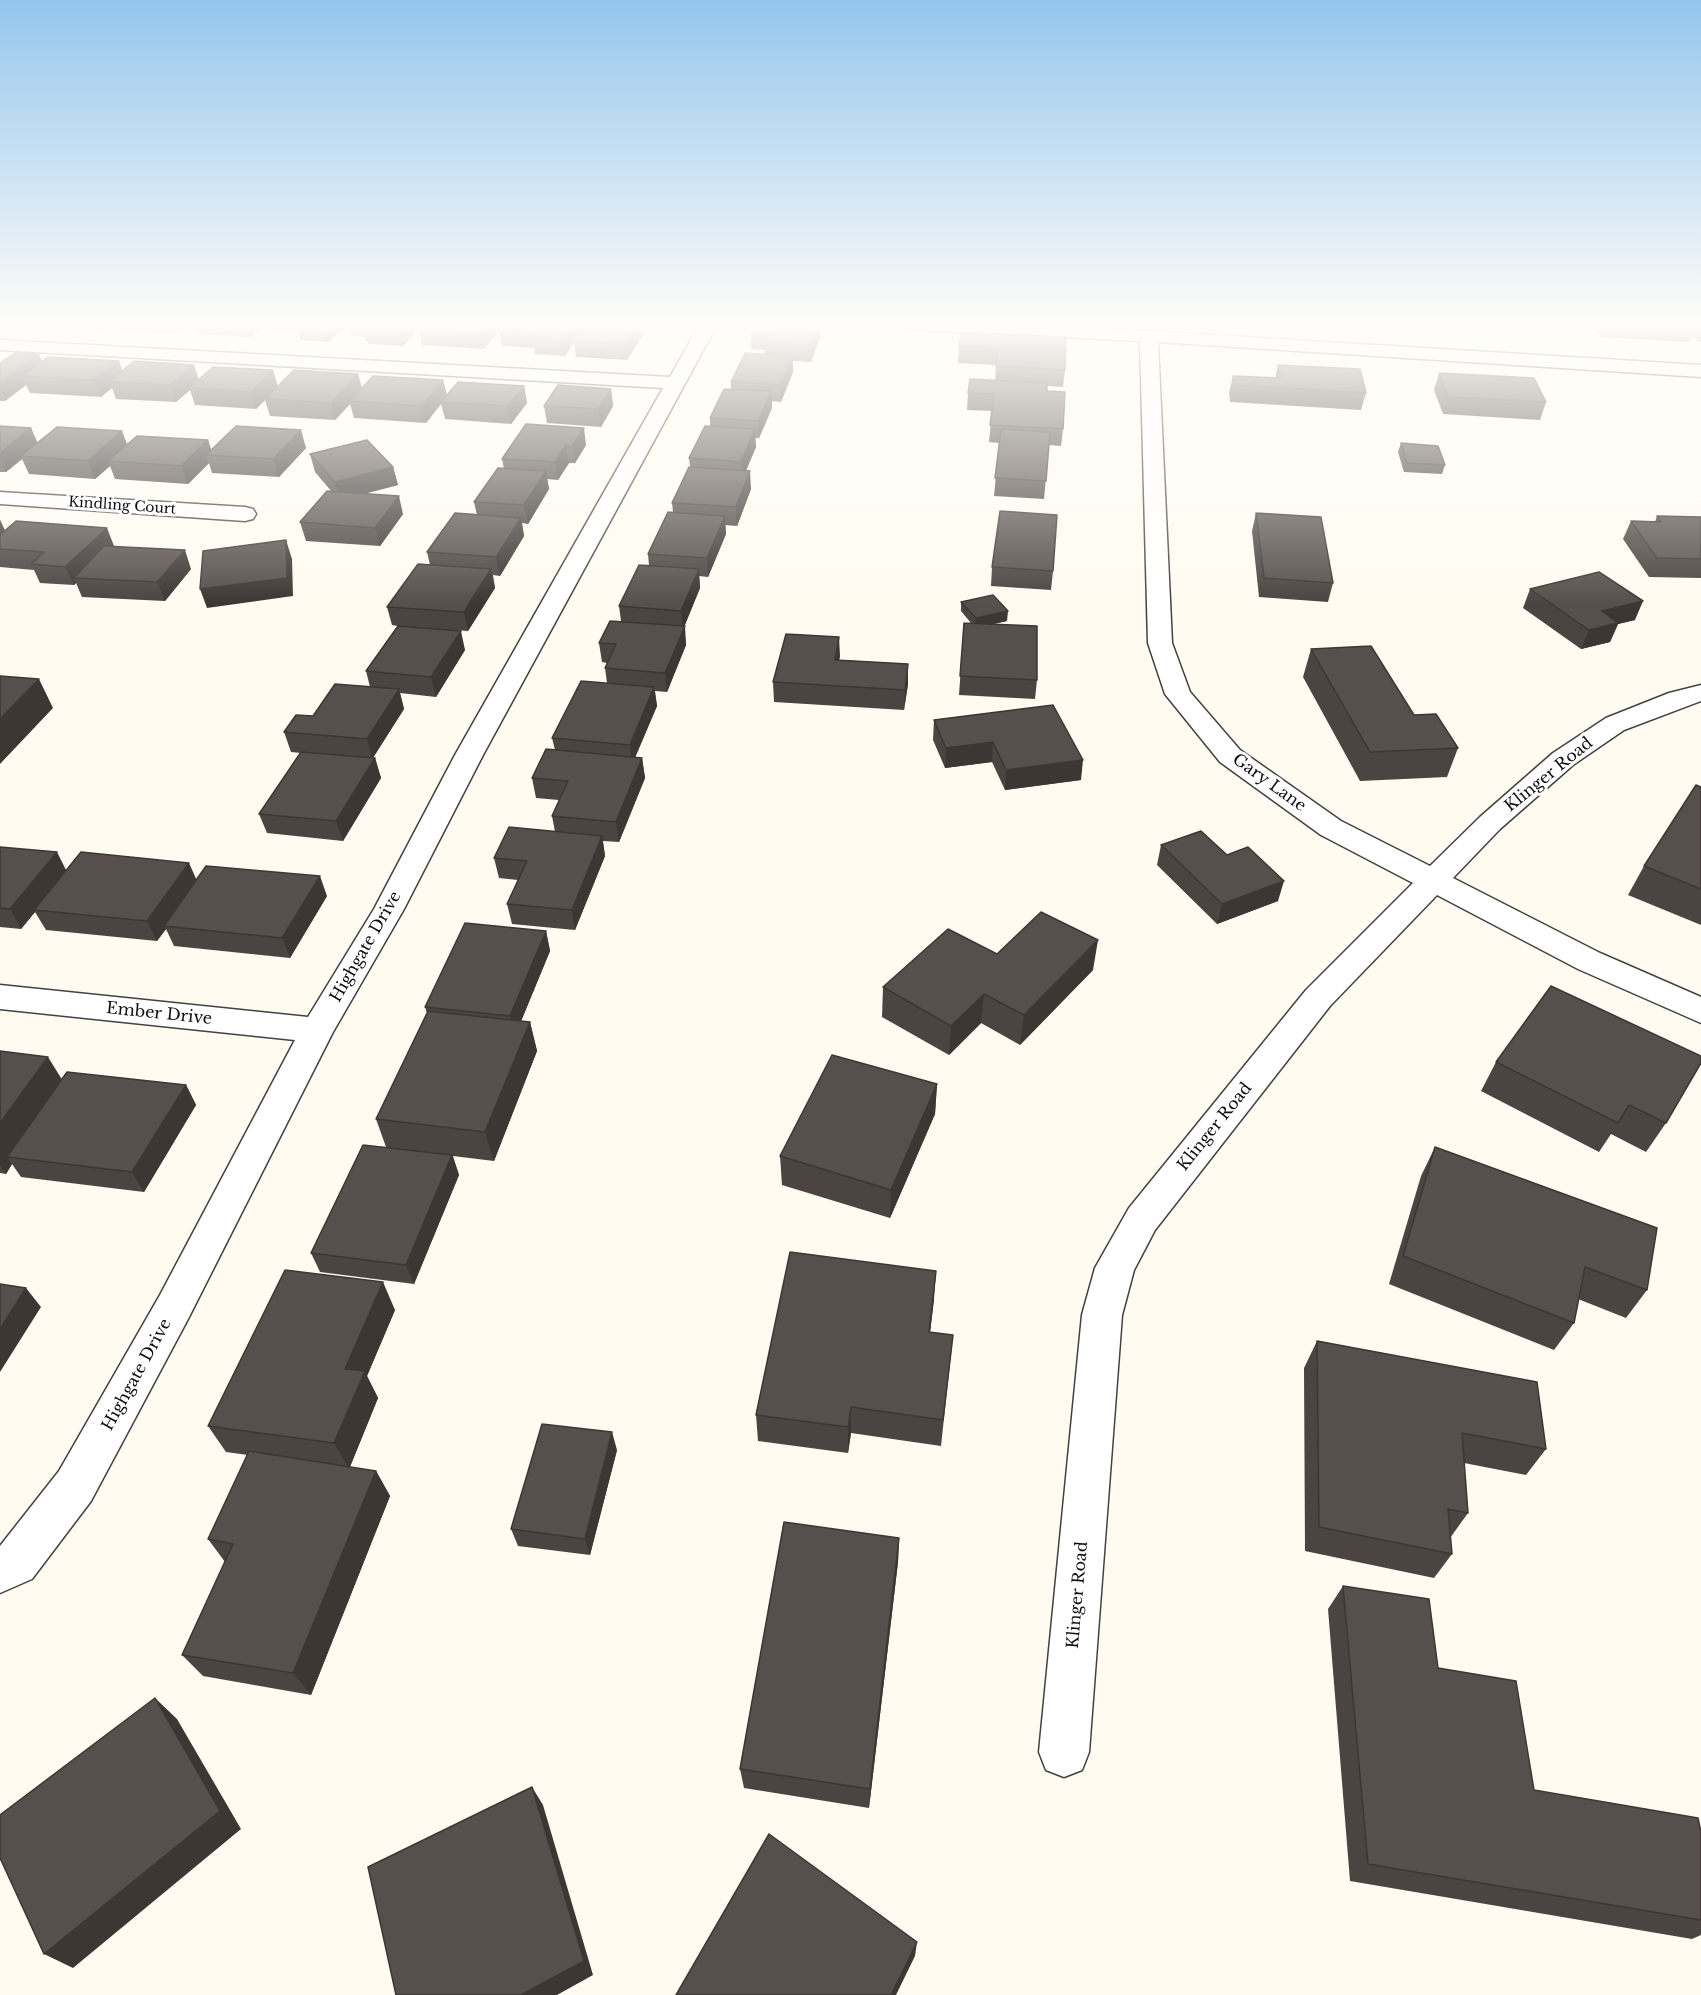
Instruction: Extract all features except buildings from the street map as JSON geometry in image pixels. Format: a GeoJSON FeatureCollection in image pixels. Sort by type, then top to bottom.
{"type":"FeatureCollection","features":[{"type":"Feature","properties":{"kind":"street","name":"Highgate Drive"},"geometry":{"type":"LineString","coordinates":[[8,1566],[75,1486],[174,1307],[317,1030],[389,909],[469,755],[655,418]]}},
{"type":"Feature","properties":{"kind":"street","name":"Gary Lane"},"geometry":{"type":"LineString","coordinates":[[1152,418],[1160,643],[1178,694],[1230,756],[1331,828],[1589,961],[1701,1011]]}},
{"type":"Feature","properties":{"kind":"street","name":"Kindling Court"},"geometry":{"type":"LineString","coordinates":[[0,498],[245,514]]}},
{"type":"Feature","properties":{"kind":"street","name":"Klinger Road"},"geometry":{"type":"LineString","coordinates":[[1064,1752],[1102,1315],[1116,1268],[1142,1219],[1318,998],[1490,823],[1563,759],[1615,724],[1678,699],[1701,693]]}},
{"type":"Feature","properties":{"kind":"street","name":"Ember Drive"},"geometry":{"type":"LineString","coordinates":[[0,997],[317,1030]]}}]}
